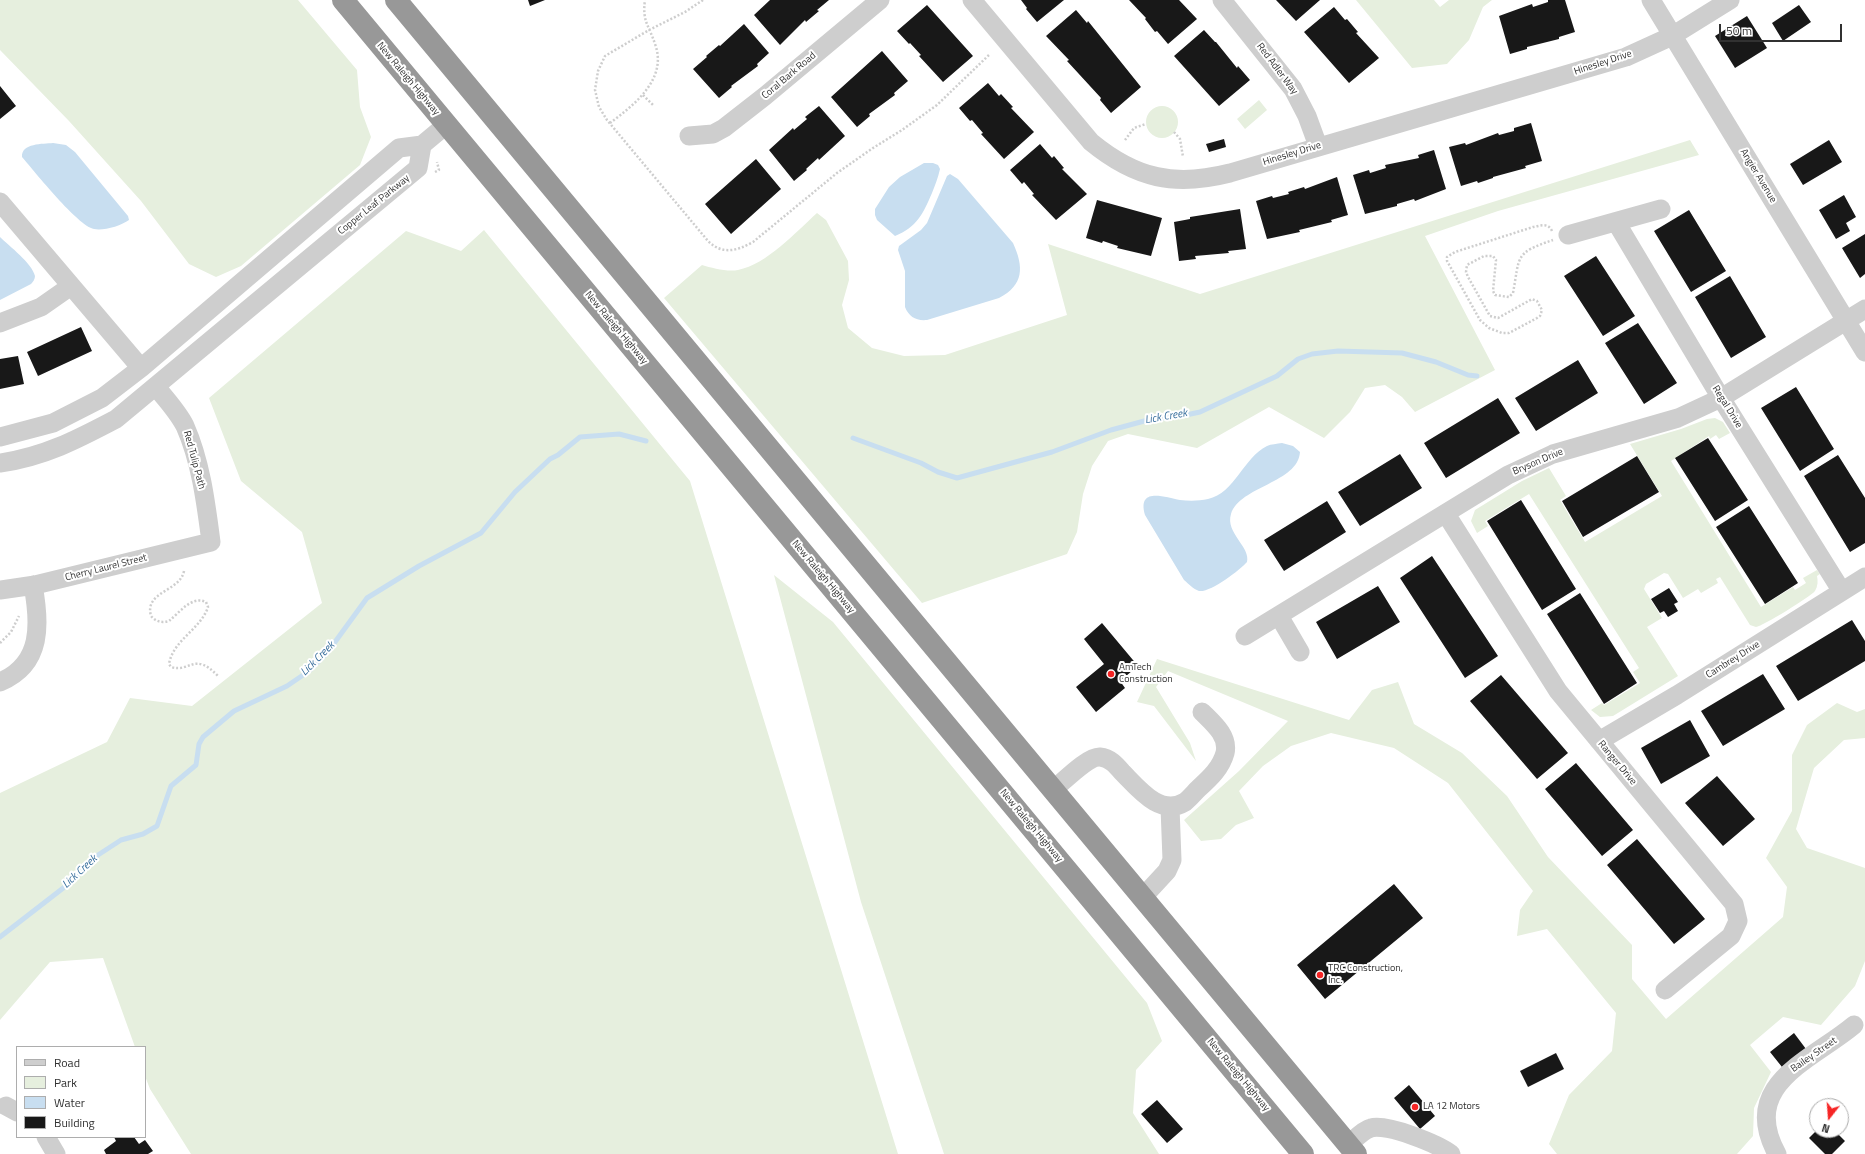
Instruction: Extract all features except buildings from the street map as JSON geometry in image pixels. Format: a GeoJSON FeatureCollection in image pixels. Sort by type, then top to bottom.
{"type":"FeatureCollection","features":[{"type":"Feature","properties":{"kind":"highway","name":"New Raleigh Highway"},"geometry":{"type":"LineString","coordinates":[[343,0],[1303,1154]]}},
{"type":"Feature","properties":{"kind":"highway"},"geometry":{"type":"LineString","coordinates":[[396,0],[1143,897],[1347,1151]]}},
{"type":"Feature","properties":{"kind":"street","name":"Coral Bark Road"},"geometry":{"type":"LineString","coordinates":[[689,136],[713,134],[724,128],[765,96],[880,0]]}},
{"type":"Feature","properties":{"kind":"street","name":"Hinesley Drive"},"geometry":{"type":"LineString","coordinates":[[972,0],[1091,142],[1104,153],[1123,164],[1148,174],[1175,180],[1204,179],[1618,59],[1672,36],[1730,0]]}},
{"type":"Feature","properties":{"kind":"street","name":"Red Adler Way"},"geometry":{"type":"LineString","coordinates":[[1222,0],[1293,89],[1307,116],[1318,146]]}},
{"type":"Feature","properties":{"kind":"street","name":"Angier Avenue"},"geometry":{"type":"LineString","coordinates":[[1650,0],[1865,352]]}},
{"type":"Feature","properties":{"kind":"street"},"geometry":{"type":"LineString","coordinates":[[0,437],[53,423],[102,398],[141,368],[398,148],[422,145],[446,125]]}},
{"type":"Feature","properties":{"kind":"street","name":"Copper Leaf Parkway"},"geometry":{"type":"LineString","coordinates":[[0,463],[63,446],[116,419],[418,168],[422,145]]}},
{"type":"Feature","properties":{"kind":"street"},"geometry":{"type":"LineString","coordinates":[[0,202],[141,368]]}},
{"type":"Feature","properties":{"kind":"street"},"geometry":{"type":"LineString","coordinates":[[1562,237],[1661,209]]}},
{"type":"Feature","properties":{"kind":"street","name":"Regal Drive"},"geometry":{"type":"LineString","coordinates":[[1616,222],[1721,398],[1842,590]]}},
{"type":"Feature","properties":{"kind":"street"},"geometry":{"type":"LineString","coordinates":[[0,323],[41,307],[71,286]]}},
{"type":"Feature","properties":{"kind":"street","name":"Bryson Drive"},"geometry":{"type":"LineString","coordinates":[[1246,636],[1508,475],[1553,454],[1678,418],[1721,398],[1865,309]]}},
{"type":"Feature","properties":{"kind":"street","name":"Red Tulip Path"},"geometry":{"type":"LineString","coordinates":[[156,387],[184,425],[193,447],[200,472],[211,542]]}},
{"type":"Feature","properties":{"kind":"street","name":"Ranger Drive"},"geometry":{"type":"LineString","coordinates":[[1446,514],[1558,691],[1734,904],[1738,921],[1731,936],[1666,990]]}},
{"type":"Feature","properties":{"kind":"street","name":"Cherry Laurel Street"},"geometry":{"type":"LineString","coordinates":[[0,590],[33,585],[211,542]]}},
{"type":"Feature","properties":{"kind":"street","name":"Cambrey Drive"},"geometry":{"type":"LineString","coordinates":[[1599,741],[1677,695],[1842,590],[1865,577]]}},
{"type":"Feature","properties":{"kind":"street"},"geometry":{"type":"LineString","coordinates":[[0,682],[18,672],[26,663],[37,638],[38,624],[33,585]]}},
{"type":"Feature","properties":{"kind":"street"},"geometry":{"type":"LineString","coordinates":[[1279,616],[1300,652]]}},
{"type":"Feature","properties":{"kind":"street"},"geometry":{"type":"LineString","coordinates":[[1053,790],[1088,762],[1094,758],[1101,757],[1114,764],[1150,798],[1159,804],[1170,807],[1186,801],[1214,774],[1224,756],[1226,748],[1224,739],[1218,729],[1202,712]]}},
{"type":"Feature","properties":{"kind":"street"},"geometry":{"type":"LineString","coordinates":[[1143,897],[1163,876],[1170,866],[1173,852],[1170,807]]}},
{"type":"Feature","properties":{"kind":"street","name":"Bailey Street"},"geometry":{"type":"LineString","coordinates":[[1776,1154],[1768,1139],[1766,1126],[1766,1106],[1773,1091],[1784,1077],[1802,1062],[1838,1039],[1854,1025]]}},
{"type":"Feature","properties":{"kind":"street"},"geometry":{"type":"LineString","coordinates":[[1347,1151],[1367,1129],[1381,1127],[1426,1141],[1451,1154]]}},
{"type":"Feature","properties":{"kind":"street"},"geometry":{"type":"LineString","coordinates":[[47,1138],[56,1154]]}},
{"type":"Feature","properties":{"kind":"path"},"geometry":{"type":"LineString","coordinates":[[610,123],[643,96],[654,76],[657,59],[656,44],[644,19],[645,0]]}},
{"type":"Feature","properties":{"kind":"path"},"geometry":{"type":"LineString","coordinates":[[703,0],[676,18],[649,30],[605,56],[600,64],[595,84],[596,99],[602,112],[610,123],[708,241],[719,248],[732,251],[753,242],[837,173],[902,130],[932,108],[990,54]]}},
{"type":"Feature","properties":{"kind":"path"},"geometry":{"type":"LineString","coordinates":[[643,96],[654,106]]}},
{"type":"Feature","properties":{"kind":"path"},"geometry":{"type":"LineString","coordinates":[[1125,140],[1134,128],[1146,124]]}},
{"type":"Feature","properties":{"kind":"path"},"geometry":{"type":"LineString","coordinates":[[1174,132],[1180,139],[1184,157]]}},
{"type":"Feature","properties":{"kind":"path"},"geometry":{"type":"LineString","coordinates":[[1545,225],[1550,227],[1562,237],[1528,250],[1520,257],[1513,293],[1509,297],[1496,295],[1493,292],[1496,260],[1493,256],[1484,256],[1467,265],[1466,272],[1468,277],[1490,316],[1498,318],[1532,300],[1537,301],[1542,310],[1540,316],[1509,333],[1496,331],[1484,324],[1447,261],[1448,256],[1454,252],[1545,225]]}},
{"type":"Feature","properties":{"kind":"path"},"geometry":{"type":"LineString","coordinates":[[184,571],[178,584],[157,596],[151,602],[151,616],[158,621],[169,621],[192,602],[201,600],[206,602],[208,607],[205,614],[177,648],[169,664],[172,668],[178,669],[191,664],[199,664],[208,668],[218,676]]}},
{"type":"Feature","properties":{"kind":"path"},"geometry":{"type":"LineString","coordinates":[[0,643],[11,632],[19,615]]}},
{"type":"Feature","properties":{"kind":"green space"},"geometry":{"type":"Polygon","coordinates":[[[0,0],[298,0],[357,70],[360,107],[371,137],[360,165],[241,266],[216,277],[189,264],[141,201],[69,121],[0,50],[0,0]]]}},
{"type":"Feature","properties":{"kind":"green space"},"geometry":{"type":"Polygon","coordinates":[[[1356,0],[1434,0],[1440,7],[1449,0],[1492,0],[1483,7],[1469,40],[1447,64],[1412,68],[1356,0]]]}},
{"type":"Feature","properties":{"kind":"green space"},"geometry":{"type":"Polygon","coordinates":[[[1259,100],[1267,110],[1245,129],[1237,119],[1259,100]]]}},
{"type":"Feature","properties":{"kind":"green space"},"geometry":{"type":"Polygon","coordinates":[[[1162,106],[1173,111],[1178,122],[1173,133],[1162,138],[1151,133],[1146,122],[1151,111],[1162,106]]]}},
{"type":"Feature","properties":{"kind":"green space"},"geometry":{"type":"Polygon","coordinates":[[[1690,140],[1699,155],[1498,211],[1425,236],[1495,370],[1415,412],[1402,397],[1385,385],[1365,388],[1350,412],[1324,438],[1269,407],[1197,448],[1128,434],[1108,441],[1092,466],[1083,494],[1077,532],[1067,554],[922,603],[664,298],[702,265],[729,270],[738,270],[749,267],[770,255],[817,213],[826,220],[848,261],[849,280],[842,305],[848,328],[872,348],[904,356],[945,355],[1067,315],[1048,244],[1200,294],[1690,140]]]}},
{"type":"Feature","properties":{"kind":"green space"},"geometry":{"type":"Polygon","coordinates":[[[484,230],[690,481],[898,1154],[191,1154],[150,1089],[146,1079],[146,1046],[135,1046],[103,958],[50,962],[0,1020],[0,793],[107,742],[130,698],[192,706],[322,603],[302,532],[241,481],[209,398],[406,231],[461,251],[484,230]]]}},
{"type":"Feature","properties":{"kind":"green space"},"geometry":{"type":"Polygon","coordinates":[[[1715,418],[1723,422],[1730,433],[1719,439],[1716,435],[1710,439],[1709,436],[1671,461],[1761,607],[1793,587],[1795,590],[1806,583],[1803,578],[1817,570],[1820,574],[1817,576],[1817,587],[1815,591],[1796,605],[1756,627],[1750,625],[1720,577],[1716,579],[1718,583],[1701,593],[1698,589],[1683,598],[1668,574],[1664,573],[1646,584],[1644,589],[1662,618],[1647,627],[1678,676],[1613,716],[1600,717],[1591,710],[1602,703],[1604,705],[1640,683],[1633,672],[1639,668],[1529,494],[1485,521],[1488,526],[1477,533],[1471,521],[1475,510],[1522,481],[1549,468],[1566,496],[1560,500],[1585,542],[1662,496],[1630,444],[1681,429],[1707,419],[1715,418]]]}},
{"type":"Feature","properties":{"kind":"green space"},"geometry":{"type":"Polygon","coordinates":[[[774,575],[833,622],[1147,1003],[1162,1041],[1136,1070],[1133,1113],[1159,1154],[944,1154],[861,902],[774,575]]]}},
{"type":"Feature","properties":{"kind":"green space"},"geometry":{"type":"Polygon","coordinates":[[[1157,659],[1349,720],[1372,690],[1398,682],[1414,724],[1462,753],[1507,796],[1548,857],[1632,945],[1632,979],[1666,1019],[1783,917],[1787,887],[1766,858],[1792,811],[1792,755],[1807,725],[1837,703],[1857,712],[1865,709],[1865,738],[1844,740],[1814,768],[1796,829],[1807,848],[1865,868],[1865,961],[1855,986],[1821,1025],[1783,1017],[1750,1045],[1771,1072],[1754,1108],[1753,1136],[1737,1154],[1557,1154],[1549,1144],[1569,1095],[1612,1051],[1616,1013],[1547,929],[1517,936],[1520,910],[1533,891],[1448,783],[1394,748],[1331,733],[1291,746],[1263,766],[1239,791],[1254,818],[1236,825],[1221,839],[1201,841],[1184,820],[1239,771],[1288,721],[1168,671],[1156,687],[1190,743],[1196,761],[1154,706],[1137,702],[1157,659]]]}},
{"type":"Feature","properties":{"kind":"water"},"geometry":{"type":"Polygon","coordinates":[[[53,143],[66,145],[75,152],[128,216],[129,220],[112,228],[94,229],[87,226],[68,209],[46,186],[22,157],[25,149],[33,145],[53,143]]]}},
{"type":"Feature","properties":{"kind":"water"},"geometry":{"type":"Polygon","coordinates":[[[924,163],[933,163],[938,165],[940,169],[932,193],[926,207],[914,224],[895,236],[877,220],[875,209],[889,187],[900,177],[924,163]]]}},
{"type":"Feature","properties":{"kind":"water"},"geometry":{"type":"Polygon","coordinates":[[[950,174],[958,179],[1013,243],[1019,260],[1020,275],[1013,287],[999,298],[927,320],[919,320],[913,318],[905,307],[905,271],[898,250],[899,246],[921,230],[927,223],[947,176],[950,174]]]}},
{"type":"Feature","properties":{"kind":"water"},"geometry":{"type":"Polygon","coordinates":[[[0,237],[25,260],[35,276],[31,284],[0,300],[0,237]]]}},
{"type":"Feature","properties":{"kind":"water"},"geometry":{"type":"Polygon","coordinates":[[[1282,443],[1293,446],[1300,452],[1297,462],[1290,471],[1280,478],[1245,497],[1236,505],[1231,514],[1230,521],[1234,534],[1245,551],[1247,562],[1217,585],[1204,591],[1195,589],[1184,580],[1145,515],[1145,500],[1148,497],[1154,496],[1190,501],[1208,499],[1225,490],[1251,458],[1259,451],[1269,445],[1282,443]]]}},
{"type":"Feature","properties":{"kind":"waterway","name":"Lick Creek"},"geometry":{"type":"LineString","coordinates":[[853,438],[921,463],[938,472],[957,478],[1052,452],[1111,430],[1148,420],[1200,412],[1277,376],[1298,359],[1312,354],[1338,351],[1402,353],[1436,362],[1468,375],[1477,376]]}},
{"type":"Feature","properties":{"kind":"waterway","name":"Lick Creek"},"geometry":{"type":"LineString","coordinates":[[0,937],[71,882],[98,855],[121,840],[143,834],[157,826],[171,786],[196,765],[199,744],[203,737],[234,711],[287,686],[309,671],[327,653],[367,598],[419,566],[481,533],[515,492],[550,459],[558,455],[580,437],[619,434],[646,441]]}},
{"type":"Feature","properties":{"kind":"place","name":"AmTech Construction"},"geometry":{"type":"Point","coordinates":[1111,674]}},
{"type":"Feature","properties":{"kind":"place","name":"TRC Construction, Inc."},"geometry":{"type":"Point","coordinates":[1320,975]}},
{"type":"Feature","properties":{"kind":"place","name":"LA 12 Motors"},"geometry":{"type":"Point","coordinates":[1415,1107]}}]}
